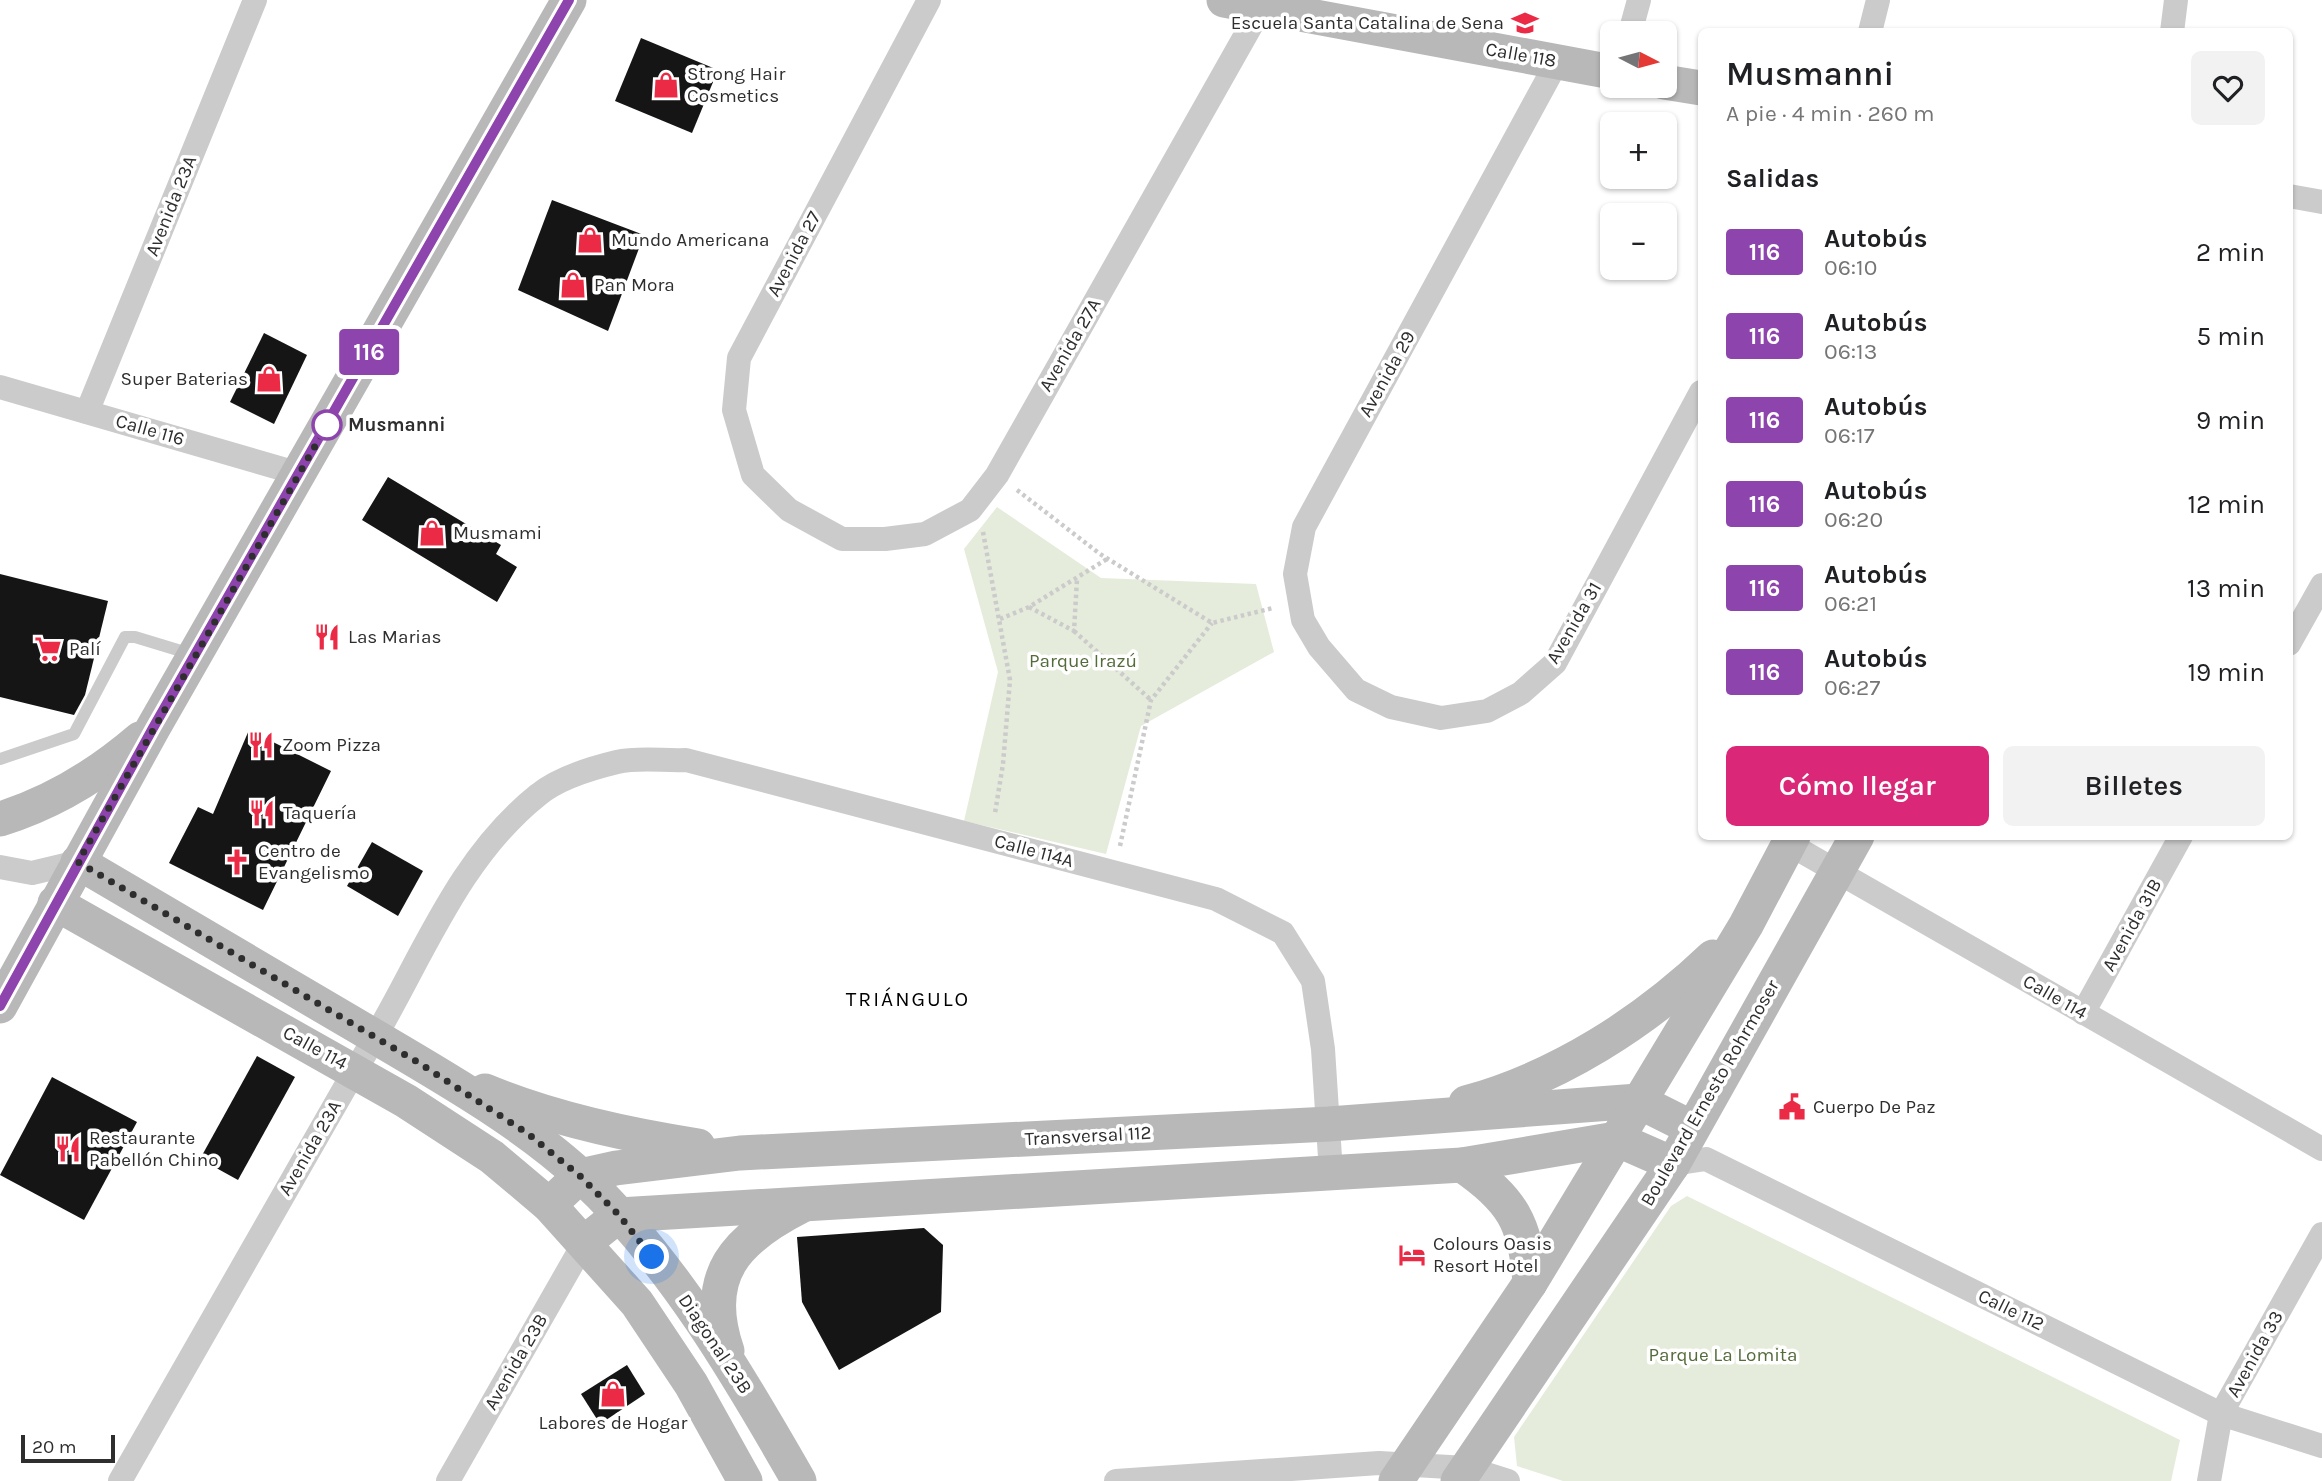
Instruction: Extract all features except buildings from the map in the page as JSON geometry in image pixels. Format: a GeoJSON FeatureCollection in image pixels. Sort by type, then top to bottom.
{"type":"FeatureCollection","features":[{"type":"Feature","properties":{"kind":"street","name":"Avenida 23A"},"geometry":{"type":"LineString","coordinates":[[87,412],[255,0]]}},
{"type":"Feature","properties":{"kind":"street"},"geometry":{"type":"LineString","coordinates":[[0,1006],[153,728],[569,0]]}},
{"type":"Feature","properties":{"kind":"street","name":"Avenida 27"},"geometry":{"type":"LineString","coordinates":[[789,510],[753,475],[734,410],[739,358],[929,0]]}},
{"type":"Feature","properties":{"kind":"street","name":"Calle 118"},"geometry":{"type":"LineString","coordinates":[[1224,0],[1600,70]]}},
{"type":"Feature","properties":{"kind":"street"},"geometry":{"type":"LineString","coordinates":[[1633,21],[1639,0]]}},
{"type":"Feature","properties":{"kind":"street"},"geometry":{"type":"LineString","coordinates":[[1871,28],[1878,0]]}},
{"type":"Feature","properties":{"kind":"street"},"geometry":{"type":"LineString","coordinates":[[2172,28],[2176,0]]}},
{"type":"Feature","properties":{"kind":"street","name":"Avenida 27A"},"geometry":{"type":"LineString","coordinates":[[789,510],[842,539],[925,534],[970,510],[997,475],[1261,8]]}},
{"type":"Feature","properties":{"kind":"street","name":"Avenida 29"},"geometry":{"type":"LineString","coordinates":[[1356,690],[1319,647],[1303,620],[1295,574],[1304,527],[1557,62]]}},
{"type":"Feature","properties":{"kind":"street"},"geometry":{"type":"LineString","coordinates":[[1677,84],[1698,88]]}},
{"type":"Feature","properties":{"kind":"street"},"geometry":{"type":"LineString","coordinates":[[2293,197],[2322,202]]}},
{"type":"Feature","properties":{"kind":"street","name":"Calle 116"},"geometry":{"type":"LineString","coordinates":[[0,387],[299,474]]}},
{"type":"Feature","properties":{"kind":"street","name":"Avenida 31"},"geometry":{"type":"LineString","coordinates":[[1356,690],[1391,707],[1441,718],[1487,711],[1521,693],[1555,663],[1698,397]]}},
{"type":"Feature","properties":{"kind":"street"},"geometry":{"type":"LineString","coordinates":[[2293,637],[2322,585]]}},
{"type":"Feature","properties":{"kind":"street"},"geometry":{"type":"LineString","coordinates":[[0,819],[66,792],[112,763],[153,728]]}},
{"type":"Feature","properties":{"kind":"street","name":"Calle 114A"},"geometry":{"type":"LineString","coordinates":[[539,793],[618,761],[686,760],[1216,899],[1283,933],[1313,981],[1329,1124],[1331,1173]]}},
{"type":"Feature","properties":{"kind":"street","name":"Avenida 23A"},"geometry":{"type":"LineString","coordinates":[[120,1481],[355,1070],[376,1038],[434,928],[490,839],[539,793]]}},
{"type":"Feature","properties":{"kind":"street"},"geometry":{"type":"LineString","coordinates":[[1401,1473],[1530,1283],[1746,925],[1791,840]]}},
{"type":"Feature","properties":{"kind":"street","name":"Calle 114"},"geometry":{"type":"LineString","coordinates":[[1791,840],[1836,873],[2322,1149]]}},
{"type":"Feature","properties":{"kind":"street","name":"Boulevard Ernesto Rohrmoser"},"geometry":{"type":"LineString","coordinates":[[1462,1475],[1690,1150],[1855,840]]}},
{"type":"Feature","properties":{"kind":"street","name":"Avenida 31B"},"geometry":{"type":"LineString","coordinates":[[2083,1013],[2179,840]]}},
{"type":"Feature","properties":{"kind":"street"},"geometry":{"type":"LineString","coordinates":[[0,866],[32,873],[78,862]]}},
{"type":"Feature","properties":{"kind":"street","name":"Calle 114"},"geometry":{"type":"LineString","coordinates":[[78,862],[419,1063],[527,1133],[580,1176],[619,1215]]}},
{"type":"Feature","properties":{"kind":"street","name":"Calle 114"},"geometry":{"type":"LineString","coordinates":[[32,873],[55,903],[355,1070],[492,1157],[549,1205],[584,1243]]}},
{"type":"Feature","properties":{"kind":"street"},"geometry":{"type":"LineString","coordinates":[[1406,1119],[1483,1098],[1556,1068],[1625,1028],[1689,980],[1746,925]]}},
{"type":"Feature","properties":{"kind":"street"},"geometry":{"type":"LineString","coordinates":[[419,1063],[496,1095],[576,1121],[657,1140],[740,1153]]}},
{"type":"Feature","properties":{"kind":"street","name":"Transversal 112"},"geometry":{"type":"LineString","coordinates":[[580,1176],[616,1168],[740,1153],[1329,1124],[1638,1101]]}},
{"type":"Feature","properties":{"kind":"street","name":"Calle 112"},"geometry":{"type":"LineString","coordinates":[[1638,1101],[1690,1150],[2221,1414],[2322,1446]]}},
{"type":"Feature","properties":{"kind":"street"},"geometry":{"type":"LineString","coordinates":[[745,1481],[691,1384],[637,1303],[584,1243],[619,1215],[1462,1165],[1616,1139]]}},
{"type":"Feature","properties":{"kind":"street","name":"Calle 112"},"geometry":{"type":"LineString","coordinates":[[1616,1139],[1690,1150]]}},
{"type":"Feature","properties":{"kind":"street"},"geometry":{"type":"LineString","coordinates":[[1462,1165],[1492,1185],[1514,1213],[1527,1247],[1530,1283]]}},
{"type":"Feature","properties":{"kind":"street"},"geometry":{"type":"LineString","coordinates":[[549,1205],[580,1176]]}},
{"type":"Feature","properties":{"kind":"street"},"geometry":{"type":"LineString","coordinates":[[730,1362],[717,1322],[721,1281],[741,1245],[774,1220],[808,1202]]}},
{"type":"Feature","properties":{"kind":"street","name":"Diagonal 23B"},"geometry":{"type":"LineString","coordinates":[[619,1215],[730,1362],[799,1481]]}},
{"type":"Feature","properties":{"kind":"street","name":"Avenida 33"},"geometry":{"type":"LineString","coordinates":[[2210,1481],[2221,1414],[2322,1234]]}},
{"type":"Feature","properties":{"kind":"street","name":"Avenida 23B"},"geometry":{"type":"LineString","coordinates":[[448,1481],[584,1243]]}},
{"type":"Feature","properties":{"kind":"street"},"geometry":{"type":"LineString","coordinates":[[1116,1481],[1379,1463],[1401,1473],[1462,1475],[1508,1481]]}},
{"type":"Feature","properties":{"kind":"lane"},"geometry":{"type":"LineString","coordinates":[[0,759],[74,734],[125,637],[135,637],[195,656]]}},
{"type":"Feature","properties":{"kind":"path"},"geometry":{"type":"LineString","coordinates":[[997,475],[1107,559],[1212,623]]}},
{"type":"Feature","properties":{"kind":"path"},"geometry":{"type":"LineString","coordinates":[[970,510],[986,537],[1010,680],[1003,764],[996,810],[987,839]]}},
{"type":"Feature","properties":{"kind":"path"},"geometry":{"type":"LineString","coordinates":[[1000,619],[1029,607],[1107,559]]}},
{"type":"Feature","properties":{"kind":"path"},"geometry":{"type":"LineString","coordinates":[[1074,631],[1077,578]]}},
{"type":"Feature","properties":{"kind":"path"},"geometry":{"type":"LineString","coordinates":[[1114,872],[1151,700],[1212,623],[1300,601]]}},
{"type":"Feature","properties":{"kind":"path"},"geometry":{"type":"LineString","coordinates":[[1029,607],[1074,631],[1151,700]]}},
{"type":"Feature","properties":{"kind":"green space","name":"Parque Irazú"},"geometry":{"type":"Polygon","coordinates":[[[997,507],[1101,578],[1256,584],[1274,652],[1141,726],[1106,854],[964,821],[998,672],[964,549],[997,507]]]}},
{"type":"Feature","properties":{"kind":"green space","name":"Parque La Lomita"},"geometry":{"type":"Polygon","coordinates":[[[1687,1196],[2180,1440],[2171,1481],[1563,1481],[1517,1466],[1514,1437],[1671,1206],[1687,1196]]]}},
{"type":"Feature","properties":{"kind":"bus line","name":"116"},"geometry":{"type":"LineString","coordinates":[[0,1006],[153,728],[569,0]]}},
{"type":"Feature","properties":{"kind":"place","name":"Escuela Santa Catalina de Sena"},"geometry":{"type":"Point","coordinates":[1525,23]}},
{"type":"Feature","properties":{"kind":"place","name":"Strong Hair Cosmetics"},"geometry":{"type":"Point","coordinates":[666,85]}},
{"type":"Feature","properties":{"kind":"place","name":"Mundo Americana"},"geometry":{"type":"Point","coordinates":[590,240]}},
{"type":"Feature","properties":{"kind":"place","name":"Pan Mora"},"geometry":{"type":"Point","coordinates":[573,285]}},
{"type":"Feature","properties":{"kind":"place","name":"Super Baterias"},"geometry":{"type":"Point","coordinates":[269,379]}},
{"type":"Feature","properties":{"kind":"place","name":"Musmanni"},"geometry":{"type":"Point","coordinates":[327,425]}},
{"type":"Feature","properties":{"kind":"place","name":"Musmami"},"geometry":{"type":"Point","coordinates":[432,533]}},
{"type":"Feature","properties":{"kind":"place","name":"Las Marias"},"geometry":{"type":"Point","coordinates":[327,637]}},
{"type":"Feature","properties":{"kind":"place","name":"Palí"},"geometry":{"type":"Point","coordinates":[48,649]}},
{"type":"Feature","properties":{"kind":"place","name":"Zoom Pizza"},"geometry":{"type":"Point","coordinates":[261,745]}},
{"type":"Feature","properties":{"kind":"place","name":"Taquería"},"geometry":{"type":"Point","coordinates":[262,813]}},
{"type":"Feature","properties":{"kind":"place","name":"Centro de Evangelismo"},"geometry":{"type":"Point","coordinates":[237,862]}},
{"type":"Feature","properties":{"kind":"place","name":"Cuerpo De Paz"},"geometry":{"type":"Point","coordinates":[1792,1107]}},
{"type":"Feature","properties":{"kind":"place","name":"Restaurante Pabellón Chino"},"geometry":{"type":"Point","coordinates":[68,1149]}},
{"type":"Feature","properties":{"kind":"place","name":"Colours Oasis Resort Hotel"},"geometry":{"type":"Point","coordinates":[1412,1255]}},
{"type":"Feature","properties":{"kind":"place","name":"Labores de Hogar"},"geometry":{"type":"Point","coordinates":[613,1394]}},
{"type":"Feature","properties":{"kind":"district","name":"TRIÁNGULO"},"geometry":{"type":"Point","coordinates":[908,999]}},
{"type":"Feature","properties":{"kind":"route"},"geometry":{"type":"LineString","coordinates":[[327,425],[78,862],[419,1063],[527,1133],[580,1176],[619,1215],[652,1257]]}}]}
